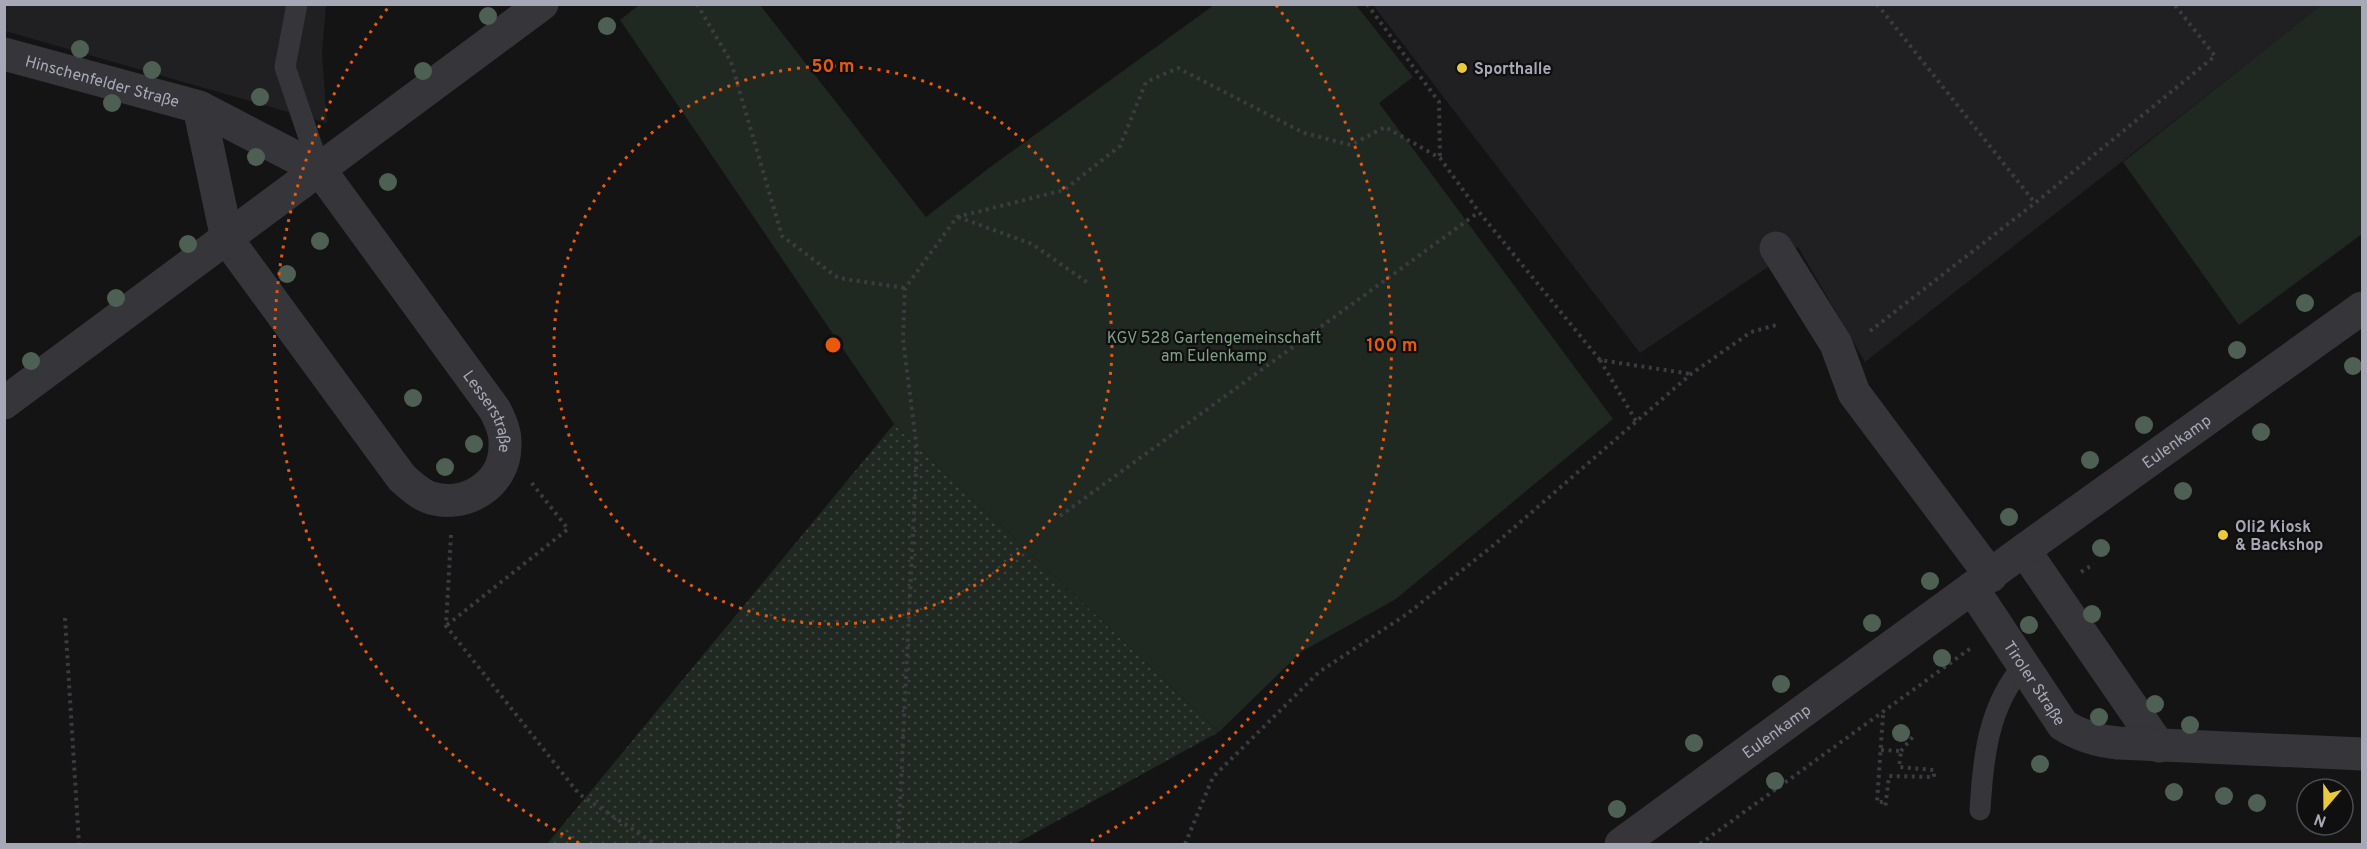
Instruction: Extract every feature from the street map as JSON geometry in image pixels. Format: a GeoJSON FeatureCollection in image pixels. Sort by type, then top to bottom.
{"type":"FeatureCollection","features":[{"type":"Feature","properties":{"kind":"street"},"geometry":{"type":"LineString","coordinates":[[4,403],[542,4]]}},
{"type":"Feature","properties":{"kind":"street","name":"Hinschenfelder Straße"},"geometry":{"type":"LineString","coordinates":[[4,54],[199,107],[320,170]]}},
{"type":"Feature","properties":{"kind":"street","name":"Hinschenfelder Straße"},"geometry":{"type":"LineString","coordinates":[[199,107],[227,239]]}},
{"type":"Feature","properties":{"kind":"street","name":"Lesserstraße"},"geometry":{"type":"LineString","coordinates":[[320,170],[495,410],[505,435],[506,448],[501,465],[486,487],[466,498],[453,501]]}},
{"type":"Feature","properties":{"kind":"street"},"geometry":{"type":"LineString","coordinates":[[227,239],[402,478],[428,497],[453,501]]}},
{"type":"Feature","properties":{"kind":"street"},"geometry":{"type":"LineString","coordinates":[[1776,248],[1836,344],[1854,393],[1981,582]]}},
{"type":"Feature","properties":{"kind":"street","name":"Eulenkamp"},"geometry":{"type":"LineString","coordinates":[[1621,844],[2024,550],[2362,308]]}},
{"type":"Feature","properties":{"kind":"street"},"geometry":{"type":"LineString","coordinates":[[2024,550],[2159,747]]}},
{"type":"Feature","properties":{"kind":"street","name":"Tiroler Straße"},"geometry":{"type":"LineString","coordinates":[[1981,582],[2024,665],[2063,725],[2074,732],[2101,741],[2159,747],[2362,754]]}},
{"type":"Feature","properties":{"kind":"lane"},"geometry":{"type":"LineString","coordinates":[[297,4],[285,67],[320,170]]}},
{"type":"Feature","properties":{"kind":"lane"},"geometry":{"type":"LineString","coordinates":[[1980,810],[1984,758],[1993,719],[2010,681],[2024,665]]}},
{"type":"Feature","properties":{"kind":"path"},"geometry":{"type":"LineString","coordinates":[[697,4],[731,62],[782,236],[838,278],[905,288]]}},
{"type":"Feature","properties":{"kind":"path"},"geometry":{"type":"LineString","coordinates":[[1367,4],[1439,102],[1440,158]]}},
{"type":"Feature","properties":{"kind":"path"},"geometry":{"type":"LineString","coordinates":[[1877,4],[2035,203]]}},
{"type":"Feature","properties":{"kind":"path"},"geometry":{"type":"LineString","coordinates":[[1836,344],[1854,343],[2035,203],[2215,56],[2174,4]]}},
{"type":"Feature","properties":{"kind":"path"},"geometry":{"type":"LineString","coordinates":[[898,844],[917,450],[903,339],[905,288],[957,217],[1064,190],[1120,146],[1146,82],[1178,68],[1304,133],[1351,145],[1384,127],[1440,158],[1479,212],[1600,360],[1636,421]]}},
{"type":"Feature","properties":{"kind":"path"},"geometry":{"type":"LineString","coordinates":[[1060,516],[1479,212]]}},
{"type":"Feature","properties":{"kind":"path"},"geometry":{"type":"LineString","coordinates":[[957,217],[1032,244],[1088,283]]}},
{"type":"Feature","properties":{"kind":"path"},"geometry":{"type":"LineString","coordinates":[[1185,844],[1213,777],[1319,672],[1416,607],[1495,544],[1691,374],[1751,332],[1782,323]]}},
{"type":"Feature","properties":{"kind":"path"},"geometry":{"type":"LineString","coordinates":[[1600,360],[1691,374]]}},
{"type":"Feature","properties":{"kind":"path"},"geometry":{"type":"LineString","coordinates":[[446,626],[568,529],[506,448]]}},
{"type":"Feature","properties":{"kind":"path"},"geometry":{"type":"LineString","coordinates":[[453,501],[446,626],[579,794],[655,844]]}},
{"type":"Feature","properties":{"kind":"path"},"geometry":{"type":"LineString","coordinates":[[65,618],[79,844]]}},
{"type":"Feature","properties":{"kind":"path"},"geometry":{"type":"LineString","coordinates":[[1700,844],[1883,714],[1972,647]]}},
{"type":"Feature","properties":{"kind":"path"},"geometry":{"type":"LineString","coordinates":[[1883,714],[1877,802],[1886,802]]}},
{"type":"Feature","properties":{"kind":"path"},"geometry":{"type":"LineString","coordinates":[[1885,809],[1889,776],[1934,777],[1934,770],[1899,767],[1901,751],[1915,734]]}},
{"type":"Feature","properties":{"kind":"path"},"geometry":{"type":"LineString","coordinates":[[1881,750],[1901,751]]}},
{"type":"Feature","properties":{"kind":"shaded area"},"geometry":{"type":"Polygon","coordinates":[[[4,5],[326,5],[322,54],[327,123],[5,31],[4,5]]]}},
{"type":"Feature","properties":{"kind":"shaded area"},"geometry":{"type":"Polygon","coordinates":[[[1373,5],[2323,5],[1865,362],[1798,247],[1640,353],[1373,5]]]}},
{"type":"Feature","properties":{"kind":"green space"},"geometry":{"type":"Polygon","coordinates":[[[2323,4],[2362,5],[2362,234],[2239,325],[2123,162],[2323,4]]]}},
{"type":"Feature","properties":{"kind":"green space","name":"KGV 528 Gartengemeinschaft am Eulenkamp"},"geometry":{"type":"Polygon","coordinates":[[[639,5],[760,5],[926,217],[989,168],[1214,5],[1356,5],[1413,77],[1379,103],[1613,419],[1396,599],[1301,652],[1219,732],[894,424],[620,20],[639,5]]]}},
{"type":"Feature","properties":{"kind":"green space"},"geometry":{"type":"Polygon","coordinates":[[[894,424],[1219,732],[1015,844],[547,844],[894,424]]]}},
{"type":"Feature","properties":{"kind":"place","name":"Sporthalle"},"geometry":{"type":"Point","coordinates":[1462,68]}},
{"type":"Feature","properties":{"kind":"place","name":"Oli2 Kiosk & Backshop"},"geometry":{"type":"Point","coordinates":[2223,535]}}]}
